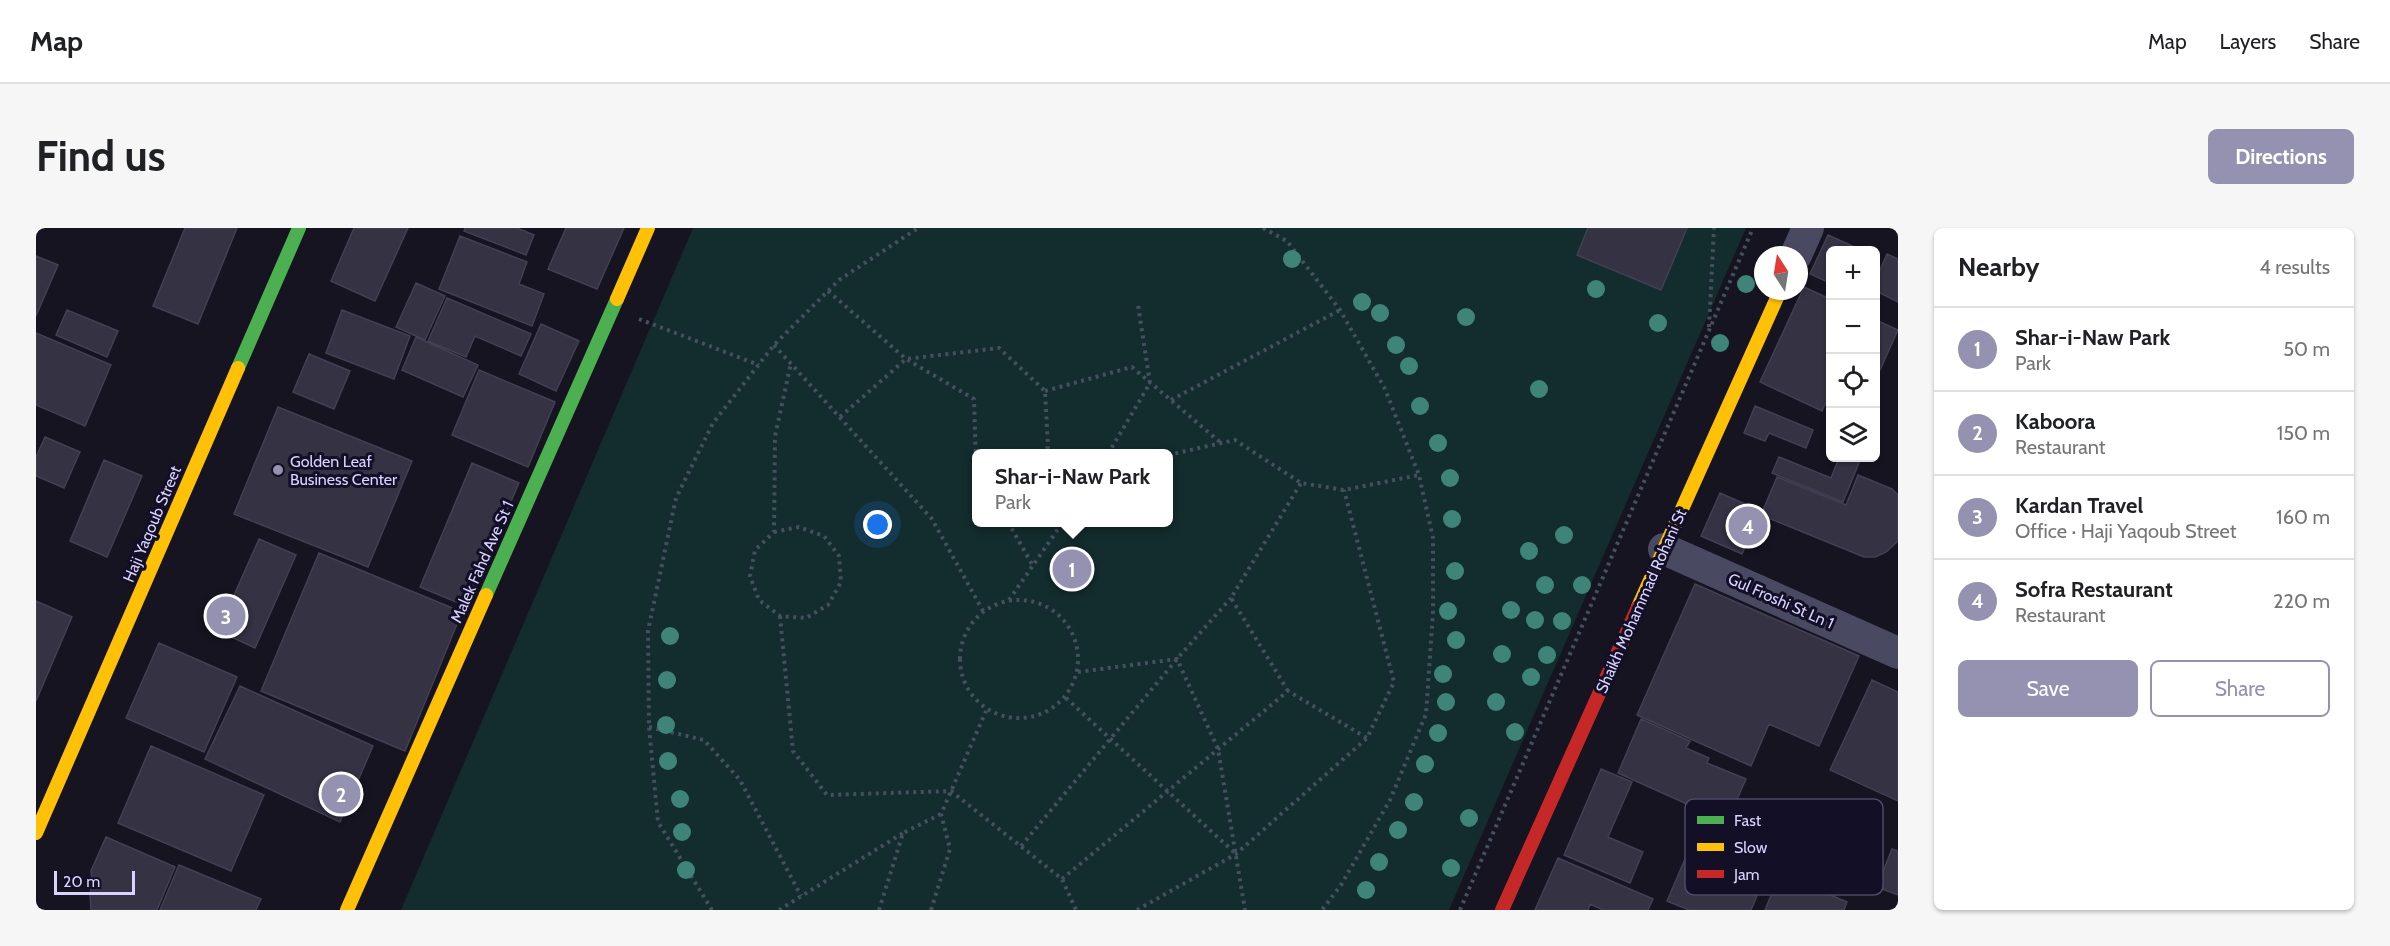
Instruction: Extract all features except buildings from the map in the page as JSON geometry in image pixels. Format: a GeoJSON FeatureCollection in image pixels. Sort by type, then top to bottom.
{"type":"FeatureCollection","features":[{"type":"Feature","properties":{"kind":"street","name":"Haji Yaqoub Street"},"geometry":{"type":"LineString","coordinates":[[36,833],[299,228]]}},
{"type":"Feature","properties":{"kind":"street","name":"Malek Fahd Ave St 1"},"geometry":{"type":"LineString","coordinates":[[348,910],[648,228]]}},
{"type":"Feature","properties":{"kind":"street"},"geometry":{"type":"LineString","coordinates":[[1800,246],[1809,228]]}},
{"type":"Feature","properties":{"kind":"street","name":"Shaikh Mohammad Rohani St"},"geometry":{"type":"LineString","coordinates":[[1502,910],[1776,300]]}},
{"type":"Feature","properties":{"kind":"street","name":"Gul Froshi St Ln 1"},"geometry":{"type":"LineString","coordinates":[[1664,549],[1898,654]]}},
{"type":"Feature","properties":{"kind":"path"},"geometry":{"type":"LineString","coordinates":[[712,910],[658,822],[649,727],[648,632],[676,498],[713,423],[774,345],[839,280],[918,228]]}},
{"type":"Feature","properties":{"kind":"path"},"geometry":{"type":"LineString","coordinates":[[1263,228],[1287,241],[1340,310],[1385,389],[1419,475],[1433,538],[1433,613],[1426,714],[1390,800],[1341,885],[1322,910]]}},
{"type":"Feature","properties":{"kind":"path"},"geometry":{"type":"LineString","coordinates":[[1709,331],[1714,228]]}},
{"type":"Feature","properties":{"kind":"path"},"geometry":{"type":"LineString","coordinates":[[1460,910],[1753,228]]}},
{"type":"Feature","properties":{"kind":"path"},"geometry":{"type":"LineString","coordinates":[[828,291],[906,359],[974,399],[975,449]]}},
{"type":"Feature","properties":{"kind":"path"},"geometry":{"type":"LineString","coordinates":[[1110,449],[1150,383],[1138,305]]}},
{"type":"Feature","properties":{"kind":"path"},"geometry":{"type":"LineString","coordinates":[[611,308],[759,365]]}},
{"type":"Feature","properties":{"kind":"path"},"geometry":{"type":"LineString","coordinates":[[1171,400],[1340,310]]}},
{"type":"Feature","properties":{"kind":"path"},"geometry":{"type":"LineString","coordinates":[[774,345],[932,519],[983,611]]}},
{"type":"Feature","properties":{"kind":"path"},"geometry":{"type":"LineString","coordinates":[[840,417],[906,359],[999,348],[1045,391],[1046,449]]}},
{"type":"Feature","properties":{"kind":"path"},"geometry":{"type":"LineString","coordinates":[[774,532],[774,436],[791,363]]}},
{"type":"Feature","properties":{"kind":"path"},"geometry":{"type":"LineString","coordinates":[[1045,391],[1132,368],[1221,443]]}},
{"type":"Feature","properties":{"kind":"path"},"geometry":{"type":"LineString","coordinates":[[1173,454],[1235,440],[1301,483],[1344,490],[1419,475]]}},
{"type":"Feature","properties":{"kind":"path"},"geometry":{"type":"LineString","coordinates":[[1021,846],[1231,598],[1301,483]]}},
{"type":"Feature","properties":{"kind":"path"},"geometry":{"type":"LineString","coordinates":[[1137,910],[1236,854],[1367,738],[1394,682],[1344,490]]}},
{"type":"Feature","properties":{"kind":"path"},"geometry":{"type":"LineString","coordinates":[[800,527],[824,536],[839,556],[841,582],[828,605],[806,618],[780,616],[759,600],[750,576],[756,550],[774,532],[800,527]]}},
{"type":"Feature","properties":{"kind":"path"},"geometry":{"type":"LineString","coordinates":[[1011,527],[1033,566]]}},
{"type":"Feature","properties":{"kind":"path"},"geometry":{"type":"LineString","coordinates":[[1009,600],[1060,527]]}},
{"type":"Feature","properties":{"kind":"path"},"geometry":{"type":"LineString","coordinates":[[1231,598],[1288,691],[1367,738]]}},
{"type":"Feature","properties":{"kind":"path"},"geometry":{"type":"LineString","coordinates":[[1009,600],[1038,602],[1063,618],[1077,643],[1078,672],[1066,698],[1043,715],[1014,719],[986,711],[966,690],[958,661],[964,634],[983,611],[1009,600]]}},
{"type":"Feature","properties":{"kind":"path"},"geometry":{"type":"LineString","coordinates":[[780,616],[793,751],[826,795],[951,791],[1062,879],[1076,910]]}},
{"type":"Feature","properties":{"kind":"path"},"geometry":{"type":"LineString","coordinates":[[1078,672],[1177,659]]}},
{"type":"Feature","properties":{"kind":"path"},"geometry":{"type":"LineString","coordinates":[[1177,659],[1218,749],[1245,910]]}},
{"type":"Feature","properties":{"kind":"path"},"geometry":{"type":"LineString","coordinates":[[1062,879],[1288,691]]}},
{"type":"Feature","properties":{"kind":"path"},"geometry":{"type":"LineString","coordinates":[[1066,698],[1236,854]]}},
{"type":"Feature","properties":{"kind":"path"},"geometry":{"type":"LineString","coordinates":[[931,910],[950,849],[941,814],[986,711]]}},
{"type":"Feature","properties":{"kind":"path"},"geometry":{"type":"LineString","coordinates":[[649,727],[704,740],[740,780],[801,896]]}},
{"type":"Feature","properties":{"kind":"path"},"geometry":{"type":"LineString","coordinates":[[779,910],[903,833],[941,814]]}},
{"type":"Feature","properties":{"kind":"path"},"geometry":{"type":"LineString","coordinates":[[879,910],[903,833]]}},
{"type":"Feature","properties":{"kind":"green space"},"geometry":{"type":"Polygon","coordinates":[[[693,228],[1746,228],[1449,910],[401,910],[693,228]]]}},
{"type":"Feature","properties":{"kind":"traffic: fast"},"geometry":{"type":"LineString","coordinates":[[238,368],[299,228]]}},
{"type":"Feature","properties":{"kind":"traffic: fast"},"geometry":{"type":"LineString","coordinates":[[486,595],[617,299]]}},
{"type":"Feature","properties":{"kind":"traffic: slow"},"geometry":{"type":"LineString","coordinates":[[617,299],[648,228]]}},
{"type":"Feature","properties":{"kind":"traffic: slow"},"geometry":{"type":"LineString","coordinates":[[1638,607],[1776,300]]}},
{"type":"Feature","properties":{"kind":"traffic: slow"},"geometry":{"type":"LineString","coordinates":[[36,833],[238,368]]}},
{"type":"Feature","properties":{"kind":"traffic: slow"},"geometry":{"type":"LineString","coordinates":[[347,910],[486,595]]}},
{"type":"Feature","properties":{"kind":"traffic: jam"},"geometry":{"type":"LineString","coordinates":[[1502,910],[1638,607]]}},
{"type":"Feature","properties":{"kind":"place","name":"Golden Leaf Business Center"},"geometry":{"type":"Point","coordinates":[278,470]}},
{"type":"Feature","properties":{"kind":"place","name":"Sofra Restaurant"},"geometry":{"type":"Point","coordinates":[1748,526]}},
{"type":"Feature","properties":{"kind":"place","name":"Shar-i-Naw Park"},"geometry":{"type":"Point","coordinates":[1072,569]}},
{"type":"Feature","properties":{"kind":"place","name":"Kardan Travel"},"geometry":{"type":"Point","coordinates":[226,616]}},
{"type":"Feature","properties":{"kind":"place","name":"Kaboora"},"geometry":{"type":"Point","coordinates":[341,794]}}]}
